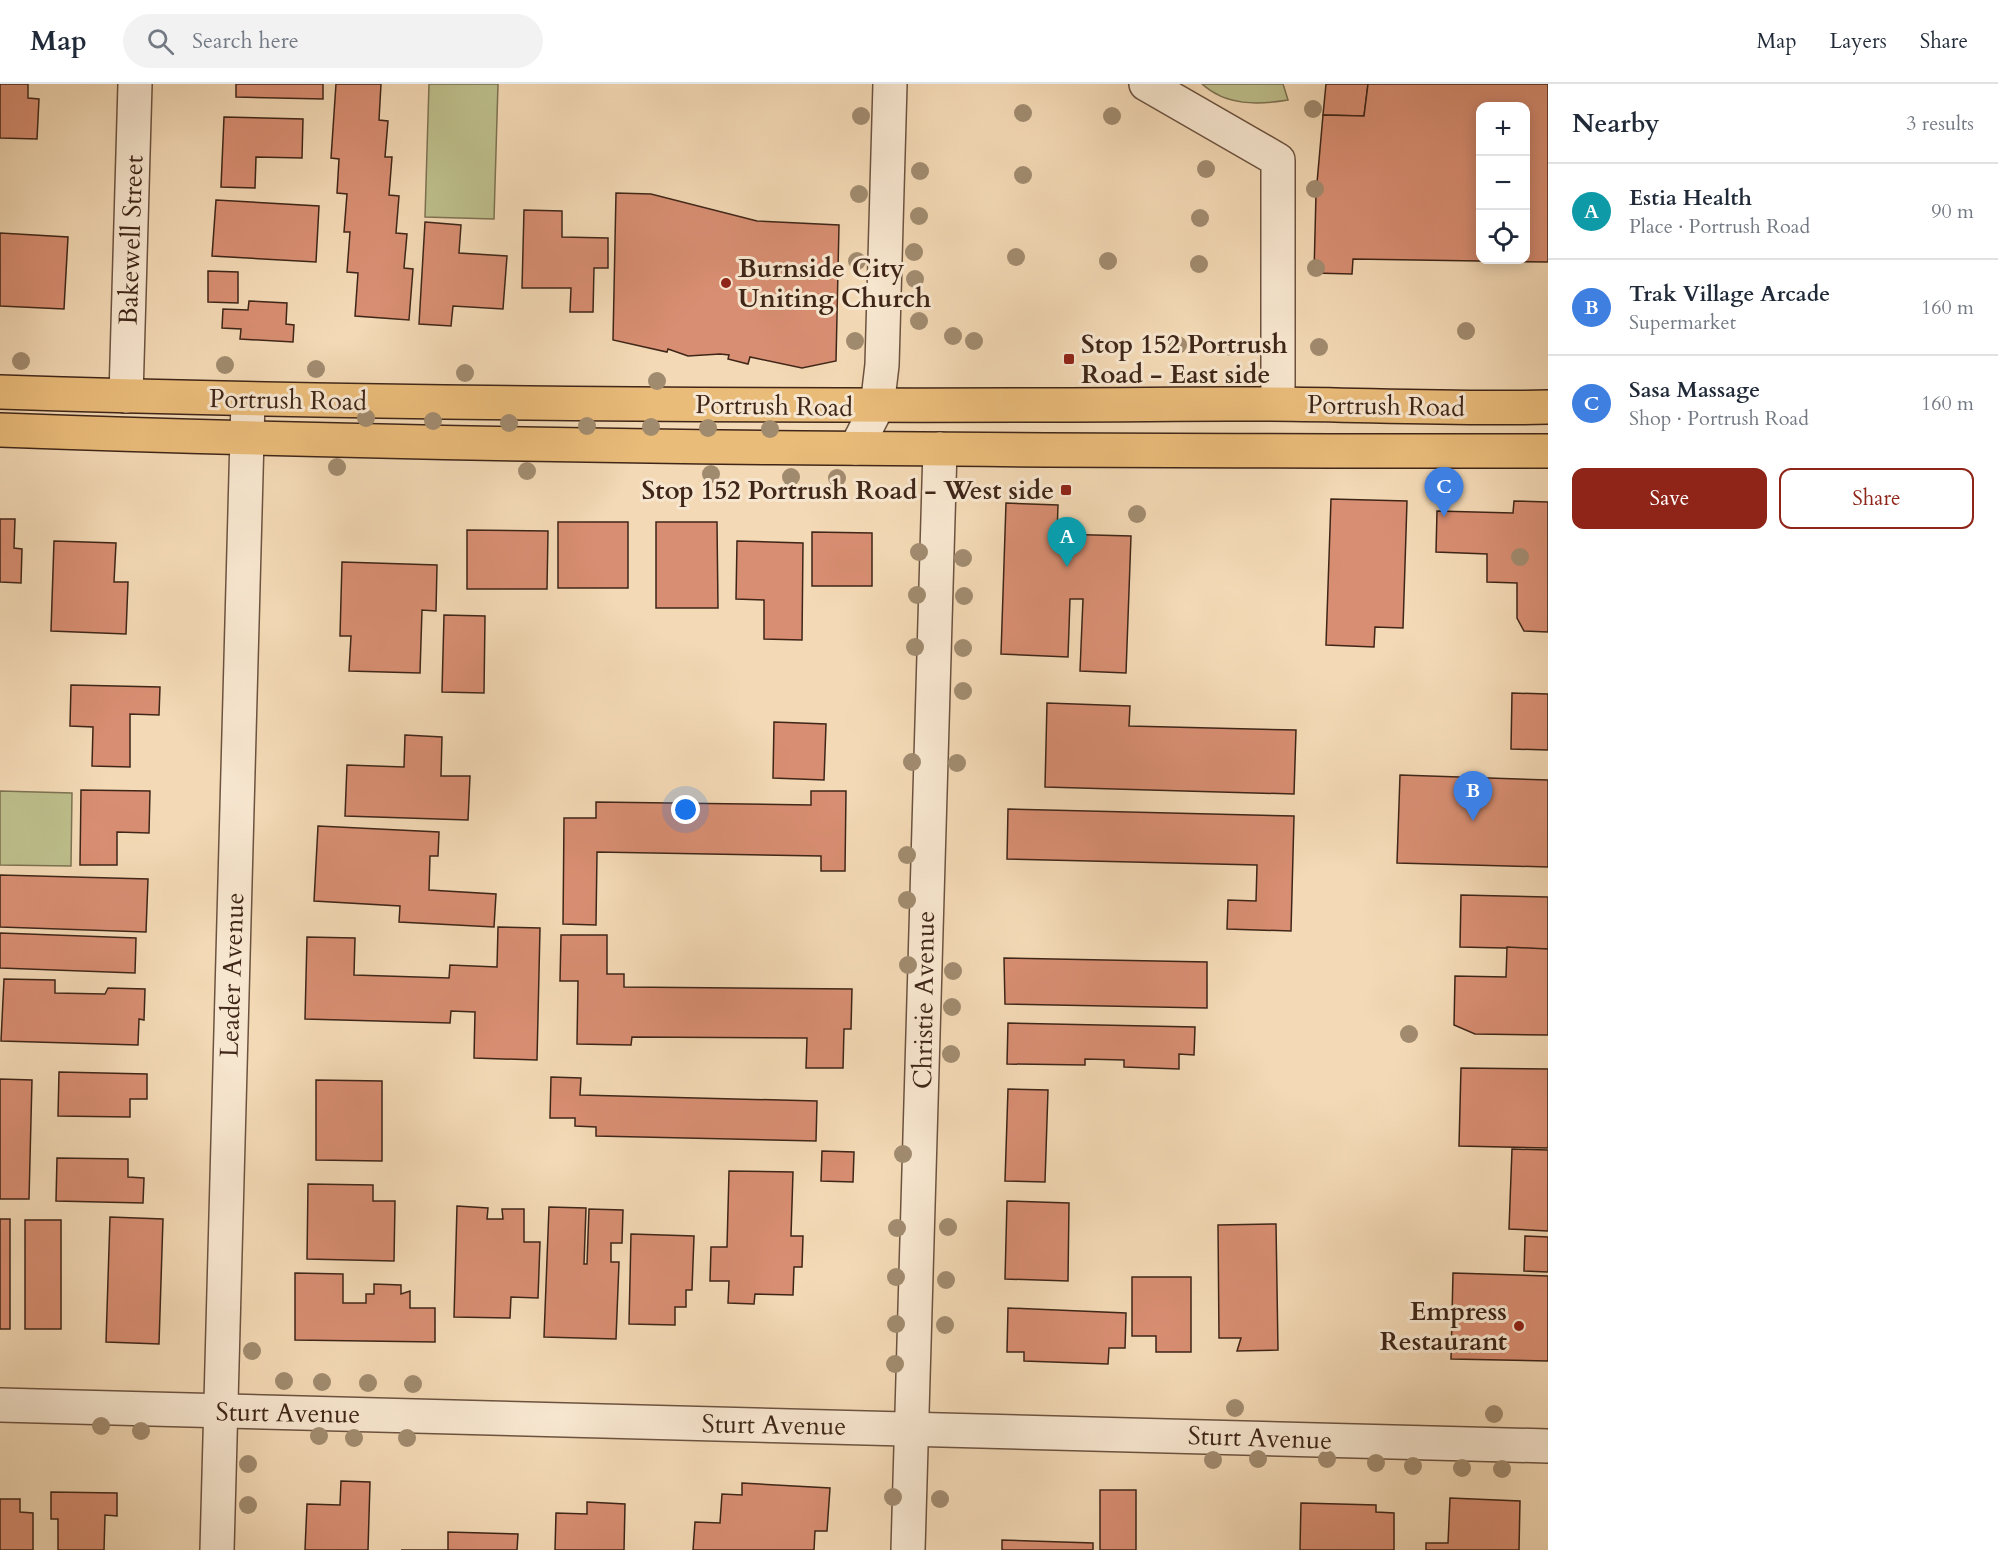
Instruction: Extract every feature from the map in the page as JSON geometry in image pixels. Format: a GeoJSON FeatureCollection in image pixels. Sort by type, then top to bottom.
{"type":"FeatureCollection","features":[{"type":"Feature","properties":{"kind":"highway","name":"Portrush Road"},"geometry":{"type":"LineString","coordinates":[[0,392],[248,400],[877,407],[1278,403],[1474,409],[1548,406]]}},
{"type":"Feature","properties":{"kind":"highway","name":"Portrush Road"},"geometry":{"type":"LineString","coordinates":[[0,430],[249,439],[856,448],[1548,451]]}},
{"type":"Feature","properties":{"kind":"street","name":"Bakewell Street"},"geometry":{"type":"LineString","coordinates":[[126,396],[135,84]]}},
{"type":"Feature","properties":{"kind":"street"},"geometry":{"type":"LineString","coordinates":[[856,448],[877,407],[882,365],[890,84]]}},
{"type":"Feature","properties":{"kind":"street"},"geometry":{"type":"LineString","coordinates":[[1146,84],[1278,160],[1278,403]]}},
{"type":"Feature","properties":{"kind":"street","name":"Leader Avenue"},"geometry":{"type":"LineString","coordinates":[[217,1550],[219,1412],[249,439],[248,400]]}},
{"type":"Feature","properties":{"kind":"street","name":"Christie Avenue"},"geometry":{"type":"LineString","coordinates":[[908,1550],[940,449]]}},
{"type":"Feature","properties":{"kind":"street","name":"Sturt Avenue"},"geometry":{"type":"LineString","coordinates":[[0,1404],[219,1412],[1548,1446]]}},
{"type":"Feature","properties":{"kind":"green space"},"geometry":{"type":"Polygon","coordinates":[[[429,84],[498,84],[494,219],[425,217],[429,84]]]}},
{"type":"Feature","properties":{"kind":"green space"},"geometry":{"type":"Polygon","coordinates":[[[1202,84],[1283,84],[1288,100],[1254,103],[1232,100],[1211,91],[1202,84]]]}},
{"type":"Feature","properties":{"kind":"green space"},"geometry":{"type":"Polygon","coordinates":[[[0,791],[72,793],[71,866],[0,865],[0,791]]]}},
{"type":"Feature","properties":{"kind":"building"},"geometry":{"type":"Polygon","coordinates":[[[0,84],[28,84],[28,98],[39,99],[37,139],[0,138],[0,84]]]}},
{"type":"Feature","properties":{"kind":"building"},"geometry":{"type":"Polygon","coordinates":[[[236,84],[323,84],[323,99],[236,97],[236,84]]]}},
{"type":"Feature","properties":{"kind":"building"},"geometry":{"type":"Polygon","coordinates":[[[336,84],[381,84],[379,120],[388,121],[385,157],[392,157],[389,195],[399,196],[396,233],[407,234],[404,268],[413,269],[409,320],[355,316],[358,273],[347,272],[350,232],[344,232],[347,194],[337,193],[339,159],[331,158],[336,84]]]}},
{"type":"Feature","properties":{"kind":"building"},"geometry":{"type":"Polygon","coordinates":[[[1326,84],[1368,84],[1364,116],[1323,115],[1326,84]]]}},
{"type":"Feature","properties":{"kind":"building"},"geometry":{"type":"Polygon","coordinates":[[[1368,84],[1548,84],[1548,262],[1530,262],[1530,102],[1476,102],[1476,261],[1353,259],[1352,274],[1314,273],[1316,194],[1323,115],[1364,116],[1368,84]]]}},
{"type":"Feature","properties":{"kind":"building"},"geometry":{"type":"Polygon","coordinates":[[[224,117],[303,119],[302,158],[256,157],[255,188],[221,187],[224,117]]]}},
{"type":"Feature","properties":{"kind":"building","name":"Burnside City Uniting Church"},"geometry":{"type":"Polygon","coordinates":[[[616,193],[651,194],[757,221],[839,225],[836,361],[802,368],[750,357],[748,364],[728,359],[729,355],[688,356],[668,349],[667,352],[613,340],[616,193]]]}},
{"type":"Feature","properties":{"kind":"building"},"geometry":{"type":"Polygon","coordinates":[[[216,200],[319,206],[316,262],[212,256],[216,200]]]}},
{"type":"Feature","properties":{"kind":"building"},"geometry":{"type":"Polygon","coordinates":[[[524,210],[562,211],[562,237],[608,238],[608,268],[594,268],[593,312],[570,312],[571,288],[522,288],[524,210]]]}},
{"type":"Feature","properties":{"kind":"building"},"geometry":{"type":"Polygon","coordinates":[[[425,222],[461,225],[459,253],[507,256],[503,309],[453,306],[451,326],[419,324],[425,222]]]}},
{"type":"Feature","properties":{"kind":"building"},"geometry":{"type":"Polygon","coordinates":[[[0,233],[68,237],[64,309],[0,306],[0,233]]]}},
{"type":"Feature","properties":{"kind":"building"},"geometry":{"type":"Polygon","coordinates":[[[208,271],[238,272],[238,303],[208,302],[208,271]]]}},
{"type":"Feature","properties":{"kind":"building"},"geometry":{"type":"Polygon","coordinates":[[[249,301],[287,303],[286,324],[294,325],[293,342],[240,339],[241,329],[222,328],[223,309],[248,310],[249,301]]]}},
{"type":"Feature","properties":{"kind":"building"},"geometry":{"type":"Polygon","coordinates":[[[1331,499],[1407,501],[1403,628],[1375,627],[1374,647],[1326,645],[1331,499]]]}},
{"type":"Feature","properties":{"kind":"building"},"geometry":{"type":"Polygon","coordinates":[[[1514,501],[1548,502],[1548,632],[1524,631],[1517,618],[1517,583],[1487,582],[1487,554],[1436,552],[1437,511],[1513,513],[1514,501]]]}},
{"type":"Feature","properties":{"kind":"building"},"geometry":{"type":"Polygon","coordinates":[[[1006,503],[1058,505],[1057,534],[1131,536],[1126,673],[1080,671],[1083,599],[1070,599],[1068,657],[1001,654],[1006,503]]]}},
{"type":"Feature","properties":{"kind":"building"},"geometry":{"type":"Polygon","coordinates":[[[0,519],[15,519],[14,548],[22,549],[21,583],[0,582],[0,519]]]}},
{"type":"Feature","properties":{"kind":"building"},"geometry":{"type":"Polygon","coordinates":[[[558,522],[628,522],[628,588],[558,588],[558,522]]]}},
{"type":"Feature","properties":{"kind":"building"},"geometry":{"type":"Polygon","coordinates":[[[656,522],[717,522],[718,608],[656,608],[656,522]]]}},
{"type":"Feature","properties":{"kind":"building"},"geometry":{"type":"Polygon","coordinates":[[[467,530],[548,531],[547,589],[467,589],[467,530]]]}},
{"type":"Feature","properties":{"kind":"building"},"geometry":{"type":"Polygon","coordinates":[[[812,532],[872,533],[872,586],[812,586],[812,532]]]}},
{"type":"Feature","properties":{"kind":"building"},"geometry":{"type":"Polygon","coordinates":[[[54,541],[116,543],[114,582],[128,582],[126,634],[51,631],[54,541]]]}},
{"type":"Feature","properties":{"kind":"building"},"geometry":{"type":"Polygon","coordinates":[[[737,541],[803,543],[802,640],[764,639],[764,600],[736,599],[737,541]]]}},
{"type":"Feature","properties":{"kind":"building"},"geometry":{"type":"Polygon","coordinates":[[[342,562],[437,565],[436,611],[422,610],[420,673],[349,671],[351,636],[340,636],[342,562]]]}},
{"type":"Feature","properties":{"kind":"building"},"geometry":{"type":"Polygon","coordinates":[[[444,615],[485,616],[484,693],[442,692],[444,615]]]}},
{"type":"Feature","properties":{"kind":"building"},"geometry":{"type":"Polygon","coordinates":[[[71,685],[160,687],[159,715],[130,714],[130,767],[92,766],[93,727],[70,726],[71,685]]]}},
{"type":"Feature","properties":{"kind":"building"},"geometry":{"type":"Polygon","coordinates":[[[1512,693],[1548,694],[1548,750],[1511,749],[1512,693]]]}},
{"type":"Feature","properties":{"kind":"building"},"geometry":{"type":"Polygon","coordinates":[[[1047,703],[1130,706],[1129,726],[1296,730],[1294,794],[1045,787],[1047,703]]]}},
{"type":"Feature","properties":{"kind":"building"},"geometry":{"type":"Polygon","coordinates":[[[774,722],[826,724],[824,780],[773,778],[774,722]]]}},
{"type":"Feature","properties":{"kind":"building"},"geometry":{"type":"Polygon","coordinates":[[[405,735],[442,737],[441,776],[470,776],[468,820],[345,816],[347,765],[404,767],[405,735]]]}},
{"type":"Feature","properties":{"kind":"building"},"geometry":{"type":"Polygon","coordinates":[[[1400,775],[1548,780],[1548,867],[1397,863],[1400,775]]]}},
{"type":"Feature","properties":{"kind":"building"},"geometry":{"type":"Polygon","coordinates":[[[81,790],[150,791],[149,833],[117,832],[117,865],[80,865],[81,790]]]}},
{"type":"Feature","properties":{"kind":"building"},"geometry":{"type":"Polygon","coordinates":[[[811,791],[846,791],[845,871],[821,871],[821,856],[597,852],[596,925],[563,924],[564,818],[596,818],[596,802],[811,805],[811,791]]]}},
{"type":"Feature","properties":{"kind":"building"},"geometry":{"type":"Polygon","coordinates":[[[1008,809],[1294,816],[1291,931],[1227,929],[1228,900],[1256,901],[1257,865],[1007,859],[1008,809]]]}},
{"type":"Feature","properties":{"kind":"building"},"geometry":{"type":"Polygon","coordinates":[[[318,826],[439,832],[438,856],[430,856],[429,890],[496,894],[494,927],[399,922],[400,906],[314,901],[318,826]]]}},
{"type":"Feature","properties":{"kind":"building"},"geometry":{"type":"Polygon","coordinates":[[[0,875],[148,879],[146,932],[0,927],[0,875]]]}},
{"type":"Feature","properties":{"kind":"building"},"geometry":{"type":"Polygon","coordinates":[[[1461,895],[1548,897],[1548,949],[1460,947],[1461,895]]]}},
{"type":"Feature","properties":{"kind":"building"},"geometry":{"type":"Polygon","coordinates":[[[498,927],[540,928],[537,1060],[474,1058],[475,1012],[451,1011],[450,1023],[305,1019],[307,937],[355,938],[354,975],[449,978],[450,965],[497,967],[498,927]]]}},
{"type":"Feature","properties":{"kind":"building"},"geometry":{"type":"Polygon","coordinates":[[[0,933],[136,938],[135,973],[0,968],[0,933]]]}},
{"type":"Feature","properties":{"kind":"building"},"geometry":{"type":"Polygon","coordinates":[[[561,935],[607,935],[607,974],[624,974],[624,987],[852,989],[851,1029],[844,1029],[843,1068],[806,1068],[807,1038],[632,1037],[631,1045],[577,1044],[578,981],[560,981],[561,935]]]}},
{"type":"Feature","properties":{"kind":"building"},"geometry":{"type":"Polygon","coordinates":[[[1507,947],[1548,949],[1548,1035],[1475,1034],[1454,1025],[1455,976],[1506,977],[1507,947]]]}},
{"type":"Feature","properties":{"kind":"building"},"geometry":{"type":"Polygon","coordinates":[[[1004,958],[1207,962],[1207,1008],[1005,1004],[1004,958]]]}},
{"type":"Feature","properties":{"kind":"building"},"geometry":{"type":"Polygon","coordinates":[[[4,979],[55,980],[55,993],[105,994],[108,988],[145,989],[144,1020],[139,1019],[138,1045],[1,1041],[4,979]]]}},
{"type":"Feature","properties":{"kind":"building"},"geometry":{"type":"Polygon","coordinates":[[[1008,1023],[1195,1027],[1194,1055],[1179,1054],[1179,1069],[1124,1067],[1124,1060],[1085,1059],[1085,1065],[1007,1064],[1008,1023]]]}},
{"type":"Feature","properties":{"kind":"building"},"geometry":{"type":"Polygon","coordinates":[[[1461,1068],[1548,1069],[1548,1148],[1459,1146],[1461,1068]]]}},
{"type":"Feature","properties":{"kind":"building"},"geometry":{"type":"Polygon","coordinates":[[[59,1072],[147,1074],[147,1099],[130,1099],[130,1117],[58,1116],[59,1072]]]}},
{"type":"Feature","properties":{"kind":"building"},"geometry":{"type":"Polygon","coordinates":[[[551,1077],[581,1078],[580,1095],[817,1101],[816,1141],[596,1136],[596,1127],[575,1126],[575,1118],[550,1118],[551,1077]]]}},
{"type":"Feature","properties":{"kind":"building"},"geometry":{"type":"Polygon","coordinates":[[[0,1079],[32,1080],[29,1199],[0,1199],[0,1079]]]}},
{"type":"Feature","properties":{"kind":"building"},"geometry":{"type":"Polygon","coordinates":[[[316,1080],[382,1081],[382,1161],[316,1160],[316,1080]]]}},
{"type":"Feature","properties":{"kind":"building"},"geometry":{"type":"Polygon","coordinates":[[[1008,1089],[1048,1090],[1045,1182],[1005,1181],[1008,1089]]]}},
{"type":"Feature","properties":{"kind":"building"},"geometry":{"type":"Polygon","coordinates":[[[1512,1149],[1548,1150],[1548,1231],[1509,1229],[1512,1149]]]}},
{"type":"Feature","properties":{"kind":"building"},"geometry":{"type":"Polygon","coordinates":[[[822,1151],[854,1152],[853,1182],[821,1181],[822,1151]]]}},
{"type":"Feature","properties":{"kind":"building"},"geometry":{"type":"Polygon","coordinates":[[[57,1158],[128,1159],[128,1177],[144,1178],[143,1203],[56,1201],[57,1158]]]}},
{"type":"Feature","properties":{"kind":"building"},"geometry":{"type":"Polygon","coordinates":[[[729,1171],[793,1172],[791,1236],[803,1236],[802,1267],[794,1267],[793,1295],[755,1294],[754,1304],[728,1303],[729,1281],[710,1281],[711,1247],[727,1247],[729,1171]]]}},
{"type":"Feature","properties":{"kind":"building"},"geometry":{"type":"Polygon","coordinates":[[[308,1184],[373,1185],[373,1201],[395,1201],[394,1261],[307,1259],[308,1184]]]}},
{"type":"Feature","properties":{"kind":"building"},"geometry":{"type":"Polygon","coordinates":[[[1007,1201],[1069,1203],[1068,1281],[1005,1279],[1007,1201]]]}},
{"type":"Feature","properties":{"kind":"building"},"geometry":{"type":"Polygon","coordinates":[[[457,1206],[488,1208],[487,1219],[503,1219],[502,1209],[524,1209],[524,1242],[540,1242],[538,1298],[511,1297],[510,1318],[454,1317],[457,1206]]]}},
{"type":"Feature","properties":{"kind":"building"},"geometry":{"type":"Polygon","coordinates":[[[549,1207],[586,1208],[584,1264],[587,1264],[589,1209],[623,1210],[622,1243],[611,1243],[611,1262],[619,1262],[616,1339],[544,1337],[549,1207]]]}},
{"type":"Feature","properties":{"kind":"building"},"geometry":{"type":"Polygon","coordinates":[[[110,1217],[163,1219],[159,1344],[106,1342],[110,1217]]]}},
{"type":"Feature","properties":{"kind":"building"},"geometry":{"type":"Polygon","coordinates":[[[0,1219],[10,1219],[10,1329],[0,1329],[0,1219]]]}},
{"type":"Feature","properties":{"kind":"building"},"geometry":{"type":"Polygon","coordinates":[[[25,1220],[61,1220],[61,1329],[25,1329],[25,1220]]]}},
{"type":"Feature","properties":{"kind":"building"},"geometry":{"type":"Polygon","coordinates":[[[1276,1224],[1278,1350],[1237,1351],[1241,1338],[1219,1338],[1218,1225],[1276,1224]]]}},
{"type":"Feature","properties":{"kind":"building"},"geometry":{"type":"Polygon","coordinates":[[[631,1234],[694,1236],[692,1290],[686,1290],[686,1307],[675,1307],[675,1325],[629,1324],[631,1234]]]}},
{"type":"Feature","properties":{"kind":"building"},"geometry":{"type":"Polygon","coordinates":[[[1525,1236],[1548,1237],[1548,1272],[1524,1271],[1525,1236]]]}},
{"type":"Feature","properties":{"kind":"building"},"geometry":{"type":"Polygon","coordinates":[[[295,1273],[343,1274],[343,1303],[366,1303],[366,1294],[374,1294],[374,1284],[401,1285],[401,1294],[410,1291],[410,1308],[435,1308],[435,1342],[295,1340],[295,1273]]]}},
{"type":"Feature","properties":{"kind":"building"},"geometry":{"type":"Polygon","coordinates":[[[1453,1273],[1548,1276],[1548,1361],[1451,1359],[1453,1273]]]}},
{"type":"Feature","properties":{"kind":"building"},"geometry":{"type":"Polygon","coordinates":[[[1132,1277],[1191,1277],[1191,1352],[1156,1352],[1156,1336],[1132,1336],[1132,1277]]]}},
{"type":"Feature","properties":{"kind":"building"},"geometry":{"type":"Polygon","coordinates":[[[1008,1308],[1126,1313],[1125,1348],[1109,1348],[1108,1364],[1024,1361],[1024,1352],[1007,1352],[1008,1308]]]}},
{"type":"Feature","properties":{"kind":"building"},"geometry":{"type":"Polygon","coordinates":[[[341,1481],[370,1482],[368,1550],[305,1550],[307,1504],[340,1505],[341,1481]]]}},
{"type":"Feature","properties":{"kind":"building"},"geometry":{"type":"Polygon","coordinates":[[[742,1483],[830,1488],[827,1531],[815,1531],[814,1550],[693,1550],[695,1522],[720,1523],[722,1494],[742,1495],[742,1483]]]}},
{"type":"Feature","properties":{"kind":"building"},"geometry":{"type":"Polygon","coordinates":[[[1100,1490],[1136,1490],[1136,1550],[1100,1550],[1100,1490]]]}},
{"type":"Feature","properties":{"kind":"building"},"geometry":{"type":"Polygon","coordinates":[[[51,1492],[117,1493],[117,1516],[105,1515],[104,1550],[58,1550],[58,1519],[51,1519],[51,1492]]]}},
{"type":"Feature","properties":{"kind":"building"},"geometry":{"type":"Polygon","coordinates":[[[1450,1498],[1520,1501],[1519,1550],[1426,1550],[1426,1543],[1448,1543],[1450,1498]]]}},
{"type":"Feature","properties":{"kind":"building"},"geometry":{"type":"Polygon","coordinates":[[[0,1499],[20,1499],[20,1512],[33,1513],[33,1550],[0,1550],[0,1499]]]}},
{"type":"Feature","properties":{"kind":"building"},"geometry":{"type":"Polygon","coordinates":[[[587,1502],[625,1504],[624,1550],[555,1550],[556,1513],[587,1514],[587,1502]]]}},
{"type":"Feature","properties":{"kind":"building"},"geometry":{"type":"Polygon","coordinates":[[[1301,1503],[1376,1505],[1376,1512],[1394,1513],[1394,1550],[1300,1550],[1301,1503]]]}},
{"type":"Feature","properties":{"kind":"building"},"geometry":{"type":"Polygon","coordinates":[[[448,1532],[518,1534],[517,1550],[448,1550],[448,1532]]]}},
{"type":"Feature","properties":{"kind":"building"},"geometry":{"type":"Polygon","coordinates":[[[1002,1540],[1093,1543],[1093,1550],[1002,1550],[1002,1540]]]}},
{"type":"Feature","properties":{"kind":"place","name":"Burnside City Uniting Church"},"geometry":{"type":"Point","coordinates":[726,283]}},
{"type":"Feature","properties":{"kind":"place","name":"Stop 152 Portrush Road - East side"},"geometry":{"type":"Point","coordinates":[1069,359]}},
{"type":"Feature","properties":{"kind":"place","name":"Stop 152 Portrush Road - West side"},"geometry":{"type":"Point","coordinates":[1066,490]}},
{"type":"Feature","properties":{"kind":"place","name":"Sasa Massage"},"geometry":{"type":"Point","coordinates":[1444,517]}},
{"type":"Feature","properties":{"kind":"place","name":"Estia Health"},"geometry":{"type":"Point","coordinates":[1067,567]}},
{"type":"Feature","properties":{"kind":"place","name":"Trak Village Arcade"},"geometry":{"type":"Point","coordinates":[1473,821]}},
{"type":"Feature","properties":{"kind":"place","name":"Empress Restaurant"},"geometry":{"type":"Point","coordinates":[1519,1326]}}]}
